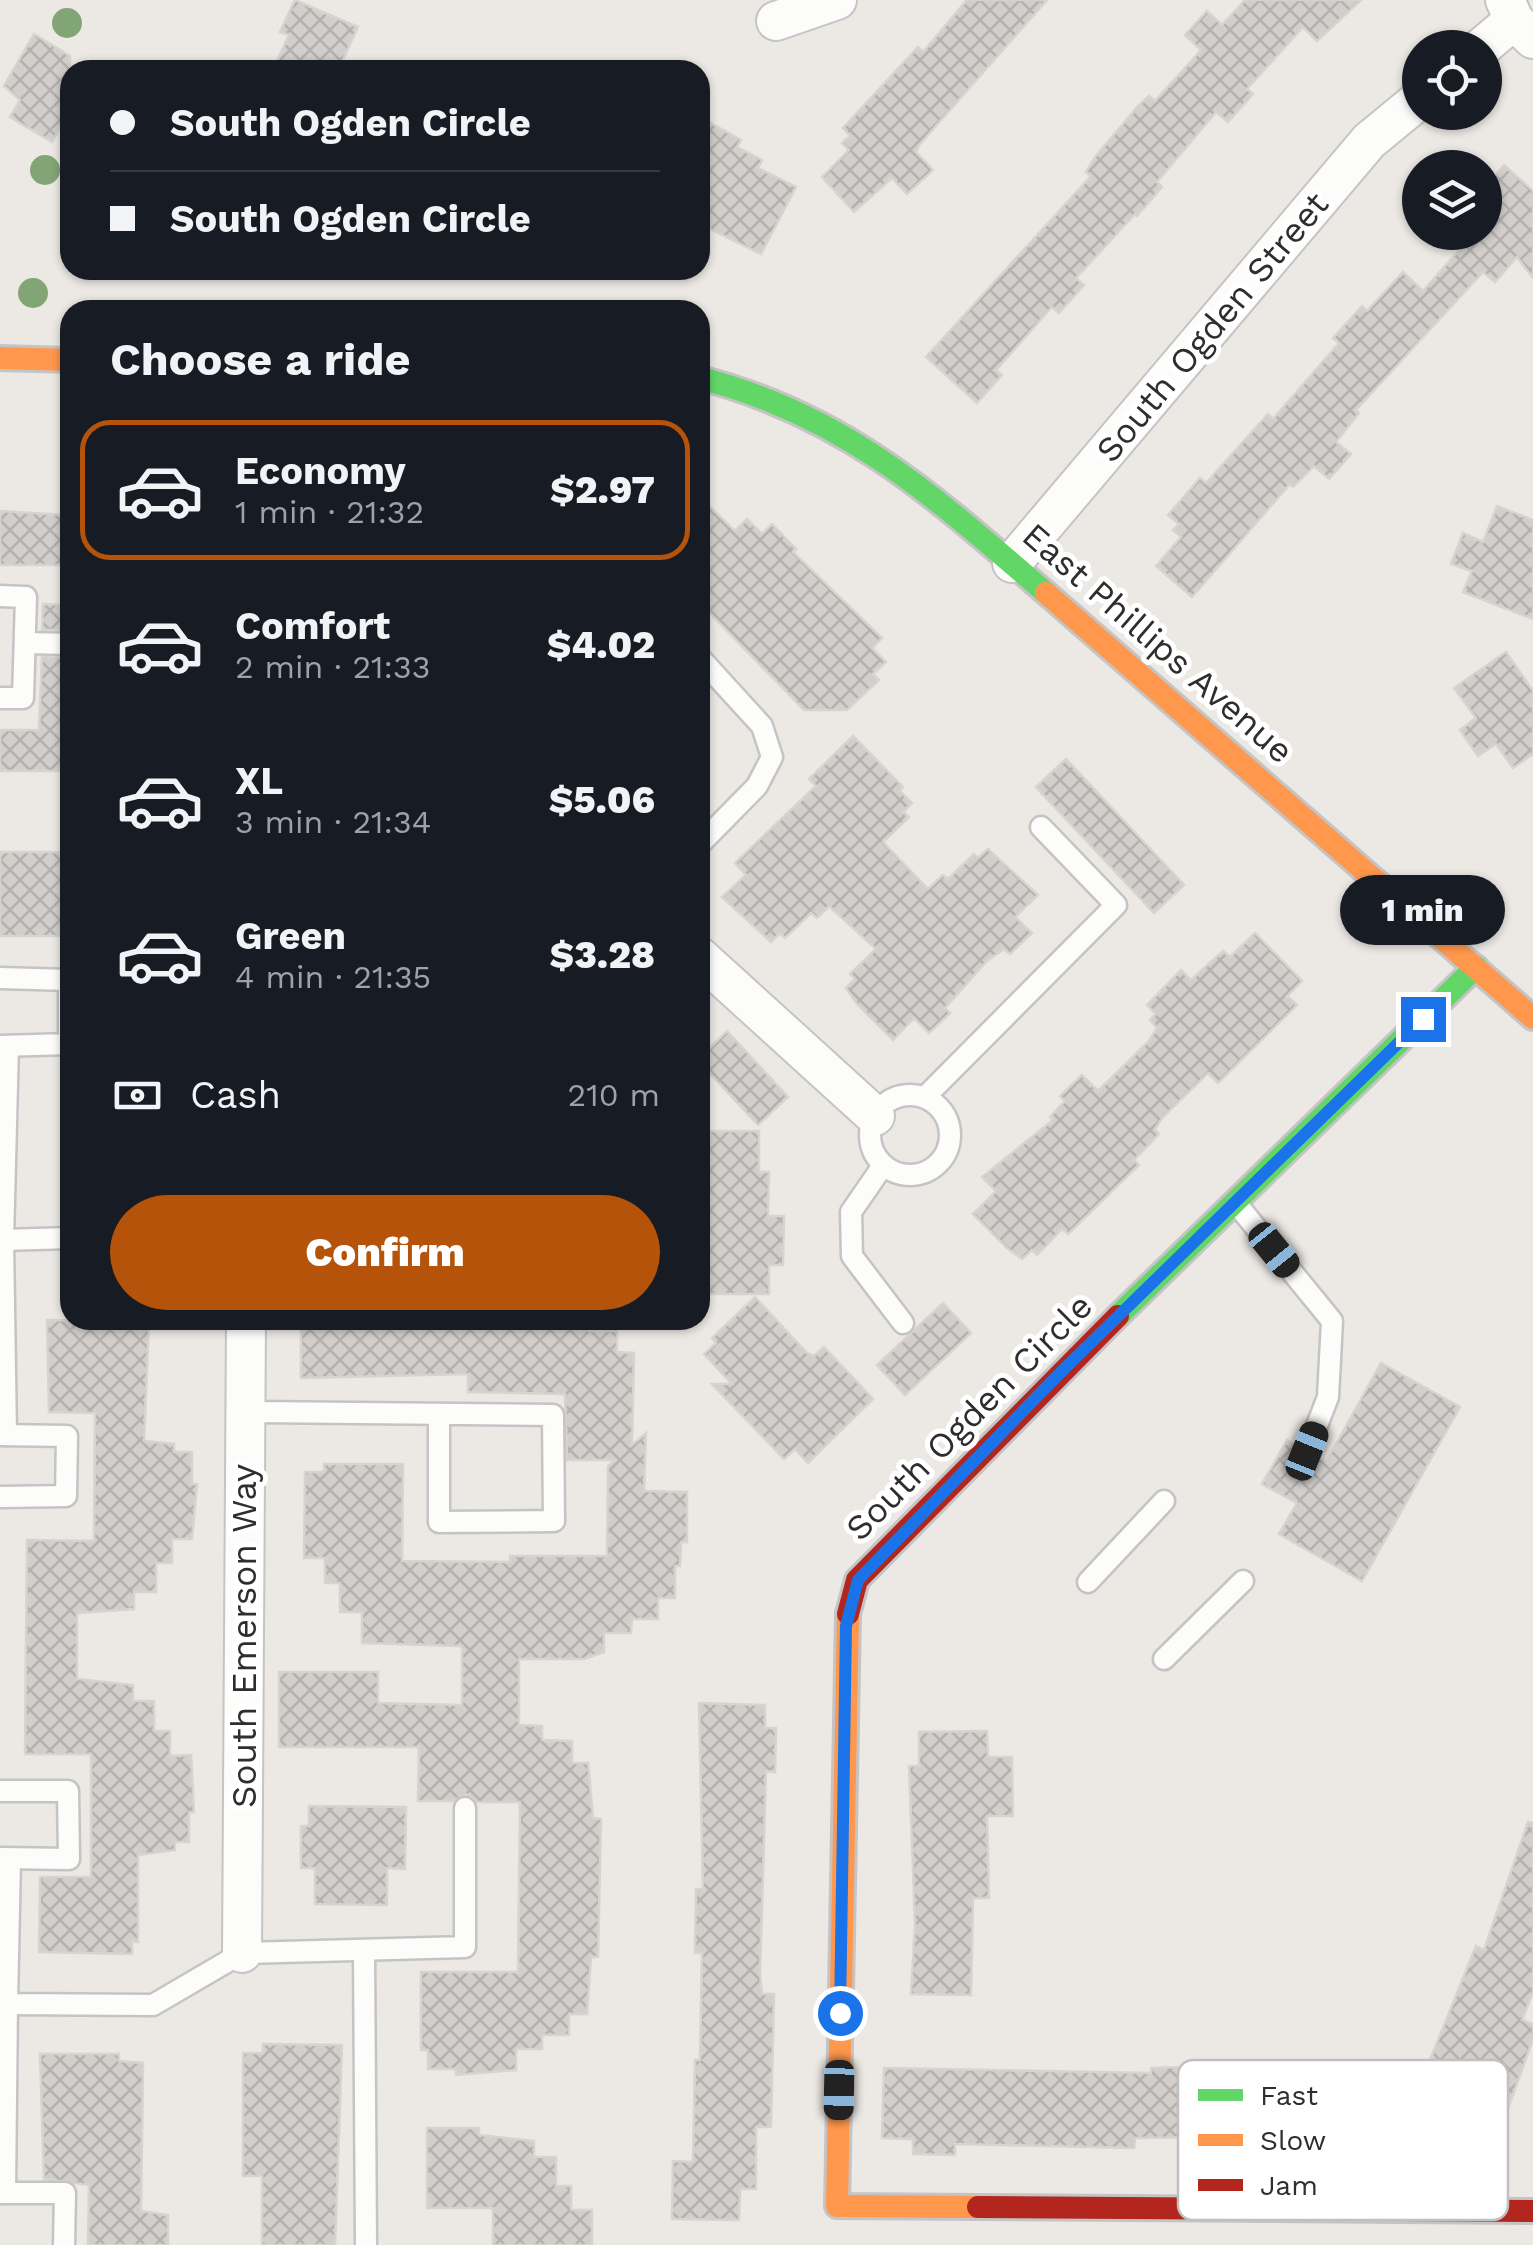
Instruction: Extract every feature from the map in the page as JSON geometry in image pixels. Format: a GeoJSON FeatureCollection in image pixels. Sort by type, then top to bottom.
{"type":"FeatureCollection","features":[{"type":"Feature","properties":{"kind":"street"},"geometry":{"type":"LineString","coordinates":[[776,21],[836,0]]}},
{"type":"Feature","properties":{"kind":"street","name":"South Ogden Street"},"geometry":{"type":"LineString","coordinates":[[1012,563],[1369,141],[1402,114]]}},
{"type":"Feature","properties":{"kind":"street"},"geometry":{"type":"LineString","coordinates":[[0,358],[60,360]]}},
{"type":"Feature","properties":{"kind":"street","name":"East Phillips Avenue"},"geometry":{"type":"LineString","coordinates":[[710,380],[740,386],[803,413],[918,482],[1533,1018]]}},
{"type":"Feature","properties":{"kind":"street"},"geometry":{"type":"LineString","coordinates":[[710,966],[875,1116]]}},
{"type":"Feature","properties":{"kind":"street","name":"South Ogden Circle"},"geometry":{"type":"LineString","coordinates":[[1178,2208],[838,2206],[846,1626],[858,1580],[1476,967]]}},
{"type":"Feature","properties":{"kind":"street","name":"South Emerson Way"},"geometry":{"type":"LineString","coordinates":[[242,1953],[246,1330]]}},
{"type":"Feature","properties":{"kind":"street","name":"South Ogden Circle"},"geometry":{"type":"LineString","coordinates":[[1508,2210],[1533,2210]]}},
{"type":"Feature","properties":{"kind":"lane"},"geometry":{"type":"LineString","coordinates":[[0,596],[26,597],[23,698],[0,698]]}},
{"type":"Feature","properties":{"kind":"lane"},"geometry":{"type":"LineString","coordinates":[[26,643],[60,644]]}},
{"type":"Feature","properties":{"kind":"lane"},"geometry":{"type":"LineString","coordinates":[[710,669],[762,726],[772,757],[757,786],[710,834]]}},
{"type":"Feature","properties":{"kind":"lane"},"geometry":{"type":"LineString","coordinates":[[926,1096],[1116,906],[1041,828]]}},
{"type":"Feature","properties":{"kind":"lane"},"geometry":{"type":"LineString","coordinates":[[0,978],[60,980]]}},
{"type":"Feature","properties":{"kind":"lane"},"geometry":{"type":"LineString","coordinates":[[0,1497],[66,1496],[67,1436],[3,1435],[4,1046],[60,1044]]}},
{"type":"Feature","properties":{"kind":"lane"},"geometry":{"type":"LineString","coordinates":[[897,1096],[926,1096],[945,1114],[947,1148],[939,1164],[921,1176],[898,1176],[882,1167],[872,1154],[875,1116],[897,1096]]}},
{"type":"Feature","properties":{"kind":"lane"},"geometry":{"type":"LineString","coordinates":[[882,1167],[851,1212],[852,1256],[903,1324]]}},
{"type":"Feature","properties":{"kind":"lane"},"geometry":{"type":"LineString","coordinates":[[1235,1202],[1332,1322],[1328,1397],[1307,1451]]}},
{"type":"Feature","properties":{"kind":"lane"},"geometry":{"type":"LineString","coordinates":[[3,1240],[60,1238]]}},
{"type":"Feature","properties":{"kind":"lane"},"geometry":{"type":"LineString","coordinates":[[245,1412],[553,1415],[554,1522],[439,1522],[439,1414]]}},
{"type":"Feature","properties":{"kind":"lane"},"geometry":{"type":"LineString","coordinates":[[1088,1582],[1164,1501]]}},
{"type":"Feature","properties":{"kind":"lane"},"geometry":{"type":"LineString","coordinates":[[1164,1660],[1243,1582]]}},
{"type":"Feature","properties":{"kind":"lane"},"geometry":{"type":"LineString","coordinates":[[0,1791],[68,1791],[69,1859],[5,1858],[7,2004],[2,2193],[65,2193],[64,2245]]}},
{"type":"Feature","properties":{"kind":"lane"},"geometry":{"type":"LineString","coordinates":[[7,2004],[153,2005],[242,1953],[465,1947],[465,1808]]}},
{"type":"Feature","properties":{"kind":"lane"},"geometry":{"type":"LineString","coordinates":[[364,1950],[366,2245]]}},
{"type":"Feature","properties":{"kind":"building"},"geometry":{"type":"Polygon","coordinates":[[[295,0],[358,27],[343,60],[278,60],[289,35],[280,32],[295,0]]]}},
{"type":"Feature","properties":{"kind":"building"},"geometry":{"type":"Polygon","coordinates":[[[967,0],[1047,0],[920,144],[916,152],[933,170],[907,194],[892,178],[854,212],[822,177],[849,150],[842,143],[850,136],[843,128],[918,47],[923,52],[967,0]]]}},
{"type":"Feature","properties":{"kind":"building"},"geometry":{"type":"Polygon","coordinates":[[[1245,0],[1361,0],[1317,41],[1303,27],[1247,89],[1253,94],[1228,122],[1216,112],[1157,182],[1162,187],[1076,278],[1084,285],[1059,313],[1052,307],[996,370],[1002,375],[977,403],[926,357],[1091,176],[1086,172],[1095,157],[1138,106],[1149,96],[1155,101],[1201,50],[1185,35],[1207,11],[1222,25],[1245,0]]]}},
{"type":"Feature","properties":{"kind":"building"},"geometry":{"type":"Polygon","coordinates":[[[34,34],[70,56],[70,60],[60,60],[60,129],[52,142],[10,117],[20,100],[4,86],[34,34]]]}},
{"type":"Feature","properties":{"kind":"building"},"geometry":{"type":"Polygon","coordinates":[[[710,123],[741,140],[737,147],[762,160],[758,168],[796,187],[761,254],[710,229],[710,123]]]}},
{"type":"Feature","properties":{"kind":"building"},"geometry":{"type":"Polygon","coordinates":[[[1504,165],[1533,191],[1533,278],[1517,257],[1495,282],[1483,272],[1356,410],[1359,413],[1336,442],[1351,454],[1329,479],[1314,466],[1293,487],[1290,484],[1192,597],[1156,566],[1181,537],[1173,530],[1179,524],[1168,515],[1200,478],[1206,483],[1268,414],[1273,419],[1339,343],[1333,338],[1362,306],[1367,311],[1403,272],[1423,291],[1459,250],[1502,250],[1504,165]]]}},
{"type":"Feature","properties":{"kind":"building"},"geometry":{"type":"Polygon","coordinates":[[[1497,506],[1533,520],[1533,619],[1463,592],[1472,571],[1451,564],[1463,533],[1483,542],[1497,506]]]}},
{"type":"Feature","properties":{"kind":"building"},"geometry":{"type":"Polygon","coordinates":[[[710,507],[735,531],[747,519],[762,534],[772,524],[796,549],[793,552],[882,638],[872,648],[886,662],[873,674],[879,680],[847,710],[804,710],[710,613],[710,507]]]}},
{"type":"Feature","properties":{"kind":"building"},"geometry":{"type":"Polygon","coordinates":[[[0,511],[60,515],[60,565],[0,565],[0,511]]]}},
{"type":"Feature","properties":{"kind":"building"},"geometry":{"type":"Polygon","coordinates":[[[43,604],[60,605],[60,630],[42,630],[43,604]]]}},
{"type":"Feature","properties":{"kind":"building"},"geometry":{"type":"Polygon","coordinates":[[[1506,652],[1533,691],[1533,754],[1513,768],[1496,744],[1478,756],[1460,730],[1476,718],[1454,688],[1506,652]]]}},
{"type":"Feature","properties":{"kind":"building"},"geometry":{"type":"Polygon","coordinates":[[[42,657],[60,658],[60,771],[0,771],[0,730],[39,730],[42,657]]]}},
{"type":"Feature","properties":{"kind":"building"},"geometry":{"type":"Polygon","coordinates":[[[853,736],[903,787],[900,791],[912,803],[903,812],[909,817],[883,842],[928,889],[943,875],[948,879],[974,854],[978,858],[988,849],[1038,895],[1015,917],[1032,933],[1010,954],[1004,949],[987,961],[945,1008],[950,1013],[929,1033],[914,1018],[893,1040],[846,988],[855,979],[850,974],[876,949],[829,906],[817,918],[811,913],[785,938],[780,933],[771,942],[722,897],[746,875],[735,863],[816,786],[809,779],[853,736]]]}},
{"type":"Feature","properties":{"kind":"building"},"geometry":{"type":"Polygon","coordinates":[[[1066,759],[1184,885],[1154,913],[1036,787],[1066,759]]]}},
{"type":"Feature","properties":{"kind":"building"},"geometry":{"type":"Polygon","coordinates":[[[0,852],[60,852],[60,936],[0,936],[0,852]]]}},
{"type":"Feature","properties":{"kind":"building"},"geometry":{"type":"Polygon","coordinates":[[[1255,933],[1302,981],[1287,996],[1297,1005],[1218,1083],[1208,1073],[1162,1118],[1155,1129],[1159,1134],[1134,1160],[1139,1165],[1068,1234],[1062,1229],[1037,1255],[1032,1250],[1022,1259],[1007,1248],[973,1214],[996,1191],[982,1177],[1053,1120],[1050,1117],[1065,1101],[1060,1096],[1082,1075],[1098,1091],[1149,1041],[1157,1028],[1150,1020],[1156,1014],[1147,1005],[1181,970],[1191,980],[1223,951],[1230,957],[1255,933]]]}},
{"type":"Feature","properties":{"kind":"building"},"geometry":{"type":"Polygon","coordinates":[[[727,1031],[788,1097],[758,1125],[710,1074],[710,1047],[727,1031]]]}},
{"type":"Feature","properties":{"kind":"building"},"geometry":{"type":"Polygon","coordinates":[[[710,1131],[759,1131],[759,1172],[769,1172],[768,1216],[784,1216],[783,1265],[769,1265],[769,1294],[710,1294],[710,1131]]]}},
{"type":"Feature","properties":{"kind":"building"},"geometry":{"type":"Polygon","coordinates":[[[755,1297],[807,1353],[814,1356],[824,1347],[873,1399],[808,1463],[795,1449],[784,1459],[712,1384],[732,1384],[704,1354],[716,1343],[712,1338],[755,1297]]]}},
{"type":"Feature","properties":{"kind":"building"},"geometry":{"type":"Polygon","coordinates":[[[943,1303],[971,1333],[905,1395],[877,1365],[943,1303]]]}},
{"type":"Feature","properties":{"kind":"building"},"geometry":{"type":"Polygon","coordinates":[[[47,1320],[60,1320],[60,1330],[149,1330],[144,1441],[174,1444],[174,1452],[192,1452],[192,1484],[197,1484],[192,1539],[172,1539],[172,1563],[156,1563],[156,1592],[134,1592],[134,1609],[77,1613],[77,1679],[133,1685],[133,1701],[154,1701],[154,1731],[170,1731],[170,1756],[191,1755],[194,1812],[189,1812],[189,1842],[175,1842],[175,1850],[138,1855],[138,1942],[132,1941],[132,1954],[39,1952],[40,1877],[91,1877],[91,1754],[25,1754],[27,1540],[94,1541],[95,1413],[49,1412],[47,1320]]]}},
{"type":"Feature","properties":{"kind":"building"},"geometry":{"type":"Polygon","coordinates":[[[301,1330],[617,1331],[617,1352],[634,1353],[632,1445],[646,1433],[644,1491],[687,1492],[687,1542],[681,1542],[680,1566],[675,1566],[675,1598],[658,1598],[658,1619],[632,1619],[631,1633],[604,1633],[604,1652],[584,1659],[519,1659],[519,1725],[542,1726],[542,1740],[572,1741],[572,1763],[588,1763],[593,1818],[601,1819],[598,1957],[591,1957],[587,2014],[569,2014],[569,2035],[542,2035],[542,2049],[516,2049],[516,2070],[456,2075],[456,2069],[428,2069],[428,2050],[421,2050],[421,1972],[518,1972],[520,1802],[477,1802],[466,1794],[453,1801],[418,1801],[419,1747],[279,1747],[279,1672],[378,1672],[378,1703],[462,1705],[462,1646],[362,1643],[362,1612],[340,1612],[340,1583],[325,1583],[325,1558],[304,1558],[305,1472],[324,1472],[324,1464],[403,1464],[402,1561],[510,1562],[510,1556],[607,1556],[608,1466],[615,1460],[567,1460],[565,1394],[468,1392],[468,1374],[301,1378],[301,1330]]]}},
{"type":"Feature","properties":{"kind":"building"},"geometry":{"type":"Polygon","coordinates":[[[1381,1363],[1460,1407],[1362,1581],[1279,1534],[1297,1503],[1262,1484],[1287,1440],[1295,1445],[1294,1454],[1301,1463],[1310,1464],[1319,1458],[1326,1462],[1381,1363]]]}},
{"type":"Feature","properties":{"kind":"building"},"geometry":{"type":"Polygon","coordinates":[[[699,1703],[765,1705],[765,1728],[776,1728],[775,1772],[766,1771],[760,1973],[762,1994],[774,1994],[771,2127],[756,2127],[756,2189],[740,2189],[739,2220],[672,2219],[673,2161],[693,2162],[695,2060],[700,2060],[702,1953],[695,1953],[696,1889],[703,1889],[699,1703]]]}},
{"type":"Feature","properties":{"kind":"building"},"geometry":{"type":"Polygon","coordinates":[[[987,1731],[988,1757],[1012,1757],[1013,1816],[987,1816],[989,1898],[973,1898],[971,1995],[911,1994],[915,1923],[909,1766],[919,1766],[919,1732],[987,1731]]]}},
{"type":"Feature","properties":{"kind":"building"},"geometry":{"type":"Polygon","coordinates":[[[309,1806],[406,1807],[405,1869],[387,1868],[387,1905],[315,1904],[315,1868],[301,1868],[301,1826],[309,1826],[309,1806]]]}},
{"type":"Feature","properties":{"kind":"building"},"geometry":{"type":"Polygon","coordinates":[[[1528,1822],[1533,1823],[1533,1992],[1522,2020],[1533,2024],[1533,2039],[1508,2109],[1508,2060],[1430,2060],[1476,1946],[1484,1950],[1528,1822]]]}},
{"type":"Feature","properties":{"kind":"building"},"geometry":{"type":"Polygon","coordinates":[[[263,2044],[342,2045],[335,2245],[262,2245],[262,2176],[243,2176],[243,2053],[263,2053],[263,2044]]]}},
{"type":"Feature","properties":{"kind":"building"},"geometry":{"type":"Polygon","coordinates":[[[40,2054],[119,2054],[119,2061],[143,2063],[141,2211],[168,2215],[168,2245],[88,2245],[89,2185],[44,2179],[40,2054]]]}},
{"type":"Feature","properties":{"kind":"building"},"geometry":{"type":"Polygon","coordinates":[[[1178,2067],[1178,2138],[1135,2138],[1134,2148],[955,2144],[955,2155],[913,2154],[913,2139],[882,2138],[884,2068],[1151,2073],[1151,2068],[1178,2067]]]}},
{"type":"Feature","properties":{"kind":"building"},"geometry":{"type":"Polygon","coordinates":[[[427,2128],[479,2128],[479,2135],[534,2141],[534,2157],[556,2157],[556,2186],[571,2186],[571,2210],[592,2210],[592,2245],[493,2245],[493,2208],[427,2208],[427,2128]]]}},
{"type":"Feature","properties":{"kind":"traffic: fast"},"geometry":{"type":"LineString","coordinates":[[710,381],[800,414],[844,437],[926,493],[1046,593]]}},
{"type":"Feature","properties":{"kind":"traffic: fast"},"geometry":{"type":"LineString","coordinates":[[1118,1316],[1476,967]]}},
{"type":"Feature","properties":{"kind":"traffic: slow"},"geometry":{"type":"LineString","coordinates":[[0,358],[60,360]]}},
{"type":"Feature","properties":{"kind":"traffic: slow"},"geometry":{"type":"LineString","coordinates":[[1046,593],[1533,1018]]}},
{"type":"Feature","properties":{"kind":"traffic: slow"},"geometry":{"type":"LineString","coordinates":[[848,1614],[837,2206],[978,2207]]}},
{"type":"Feature","properties":{"kind":"traffic: jam"},"geometry":{"type":"LineString","coordinates":[[848,1614],[857,1580],[1118,1316]]}},
{"type":"Feature","properties":{"kind":"traffic: jam"},"geometry":{"type":"LineString","coordinates":[[978,2207],[1178,2208]]}},
{"type":"Feature","properties":{"kind":"traffic: jam"},"geometry":{"type":"LineString","coordinates":[[1508,2211],[1533,2211]]}},
{"type":"Feature","properties":{"kind":"route"},"geometry":{"type":"LineString","coordinates":[[840,2013],[846,1626],[858,1580],[1065,1368],[1423,1019]]}}]}
